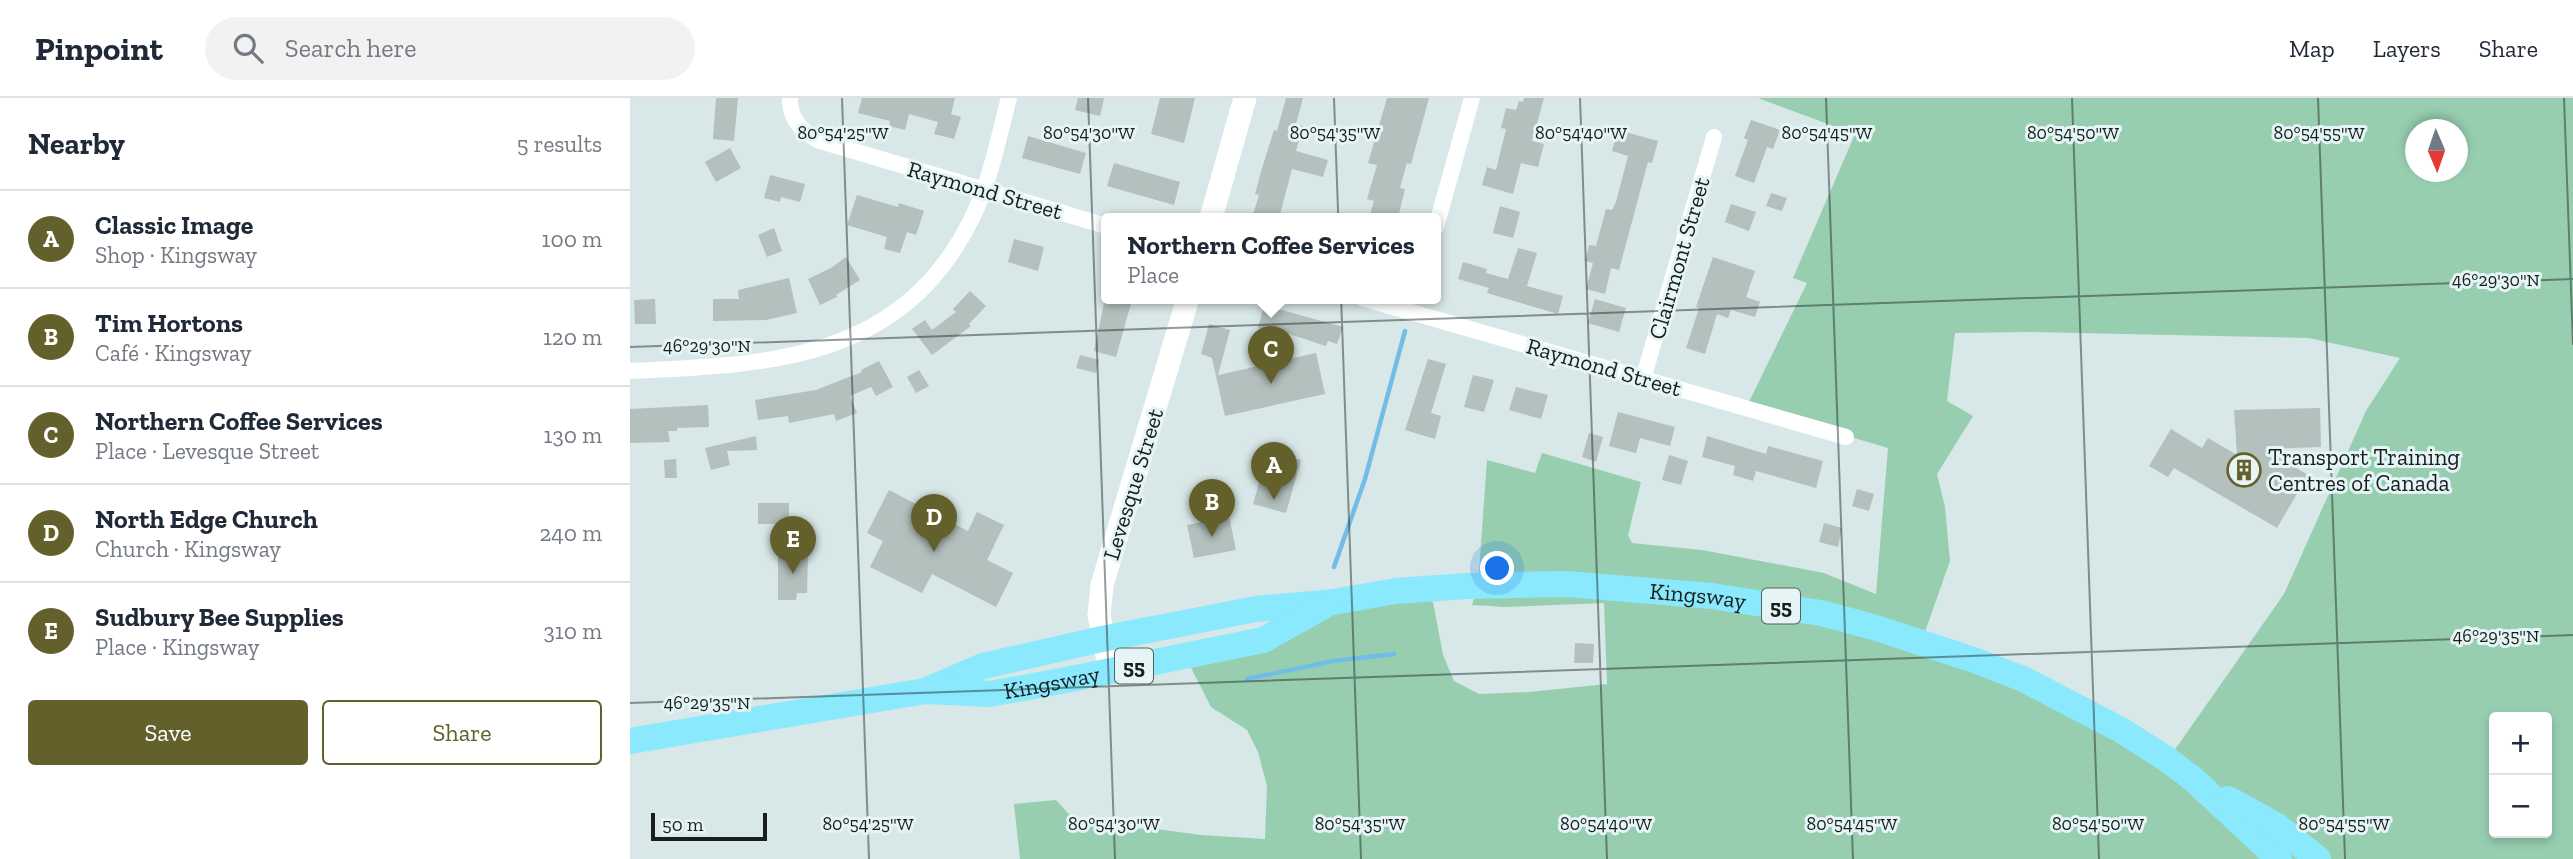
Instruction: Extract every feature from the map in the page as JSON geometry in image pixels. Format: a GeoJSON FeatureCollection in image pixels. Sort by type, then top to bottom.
{"type":"FeatureCollection","features":[{"type":"Feature","properties":{"kind":"main road","name":"Kingsway"},"geometry":{"type":"LineString","coordinates":[[925,691],[983,666],[1102,639],[1256,609],[1396,591],[1567,584],[1712,596],[1821,613],[1921,642],[2023,679],[2121,730],[2193,779],[2277,826],[2318,859]]}},
{"type":"Feature","properties":{"kind":"main road","name":"Kingsway"},"geometry":{"type":"LineString","coordinates":[[630,741],[925,691],[990,694],[1110,671],[1263,640],[1333,601]]}},
{"type":"Feature","properties":{"kind":"main road","name":"Kingsway"},"geometry":{"type":"LineString","coordinates":[[2193,779],[2279,859]]}},
{"type":"Feature","properties":{"kind":"street","name":"Raymond Street"},"geometry":{"type":"LineString","coordinates":[[790,98],[792,116],[806,133],[817,140],[1101,224]]}},
{"type":"Feature","properties":{"kind":"street"},"geometry":{"type":"LineString","coordinates":[[630,370],[760,362],[808,351],[851,336],[886,319],[912,301],[949,258],[972,218],[984,190],[1009,98]]}},
{"type":"Feature","properties":{"kind":"street"},"geometry":{"type":"LineString","coordinates":[[1212,213],[1244,98]]}},
{"type":"Feature","properties":{"kind":"street"},"geometry":{"type":"LineString","coordinates":[[1440,213],[1472,98]]}},
{"type":"Feature","properties":{"kind":"street","name":"Clairmont Street"},"geometry":{"type":"LineString","coordinates":[[1643,379],[1714,137]]}},
{"type":"Feature","properties":{"kind":"street","name":"Levesque Street"},"geometry":{"type":"LineString","coordinates":[[1110,671],[1102,639],[1100,602],[1107,566],[1186,304]]}},
{"type":"Feature","properties":{"kind":"street","name":"Raymond Street"},"geometry":{"type":"LineString","coordinates":[[1413,305],[1643,379],[1846,437]]}},
{"type":"Feature","properties":{"kind":"green space"},"geometry":{"type":"Polygon","coordinates":[[[1758,98],[2573,98],[2573,859],[1020,859],[1014,804],[1056,800],[1076,822],[1097,828],[1156,829],[1265,839],[1267,786],[1258,752],[1247,730],[1211,707],[1185,656],[1396,591],[1433,602],[1443,655],[1454,681],[1479,694],[1607,684],[1604,603],[1506,607],[1472,605],[1478,585],[1487,460],[1535,473],[1542,453],[1641,482],[1628,535],[1632,543],[1702,550],[1824,573],[1876,594],[1888,448],[1747,406],[1807,283],[1793,278],[1855,134],[1758,98]],[[1955,333],[1947,401],[1973,416],[1937,474],[1945,507],[1950,561],[1921,643],[2167,761],[2284,594],[2366,411],[2400,358],[2309,338],[1955,333]]]}},
{"type":"Feature","properties":{"kind":"building"},"geometry":{"type":"Polygon","coordinates":[[[716,98],[738,98],[734,141],[713,139],[716,98]]]}},
{"type":"Feature","properties":{"kind":"building"},"geometry":{"type":"Polygon","coordinates":[[[862,98],[955,98],[951,114],[961,117],[954,139],[934,134],[938,122],[909,114],[905,130],[889,126],[890,121],[858,113],[862,98]]]}},
{"type":"Feature","properties":{"kind":"building"},"geometry":{"type":"Polygon","coordinates":[[[1078,98],[1104,98],[1100,116],[1075,110],[1078,98]]]}},
{"type":"Feature","properties":{"kind":"building"},"geometry":{"type":"Polygon","coordinates":[[[1160,98],[1195,98],[1184,143],[1151,134],[1160,98]]]}},
{"type":"Feature","properties":{"kind":"building"},"geometry":{"type":"Polygon","coordinates":[[[1286,98],[1303,98],[1296,124],[1303,126],[1296,151],[1328,160],[1323,177],[1292,169],[1280,213],[1254,213],[1259,195],[1255,194],[1263,165],[1274,130],[1277,131],[1286,98]]]}},
{"type":"Feature","properties":{"kind":"building"},"geometry":{"type":"Polygon","coordinates":[[[1387,98],[1429,98],[1411,164],[1407,163],[1400,188],[1405,189],[1399,213],[1370,213],[1374,201],[1367,199],[1377,165],[1368,163],[1387,98]]]}},
{"type":"Feature","properties":{"kind":"building"},"geometry":{"type":"Polygon","coordinates":[[[1524,98],[1544,98],[1532,141],[1544,144],[1538,167],[1521,163],[1513,194],[1482,185],[1487,167],[1496,170],[1506,129],[1501,128],[1506,108],[1516,110],[1519,101],[1523,102],[1524,98]]]}},
{"type":"Feature","properties":{"kind":"building"},"geometry":{"type":"Polygon","coordinates":[[[1751,120],[1780,130],[1773,149],[1767,147],[1754,183],[1735,176],[1748,140],[1744,138],[1751,120]]]}},
{"type":"Feature","properties":{"kind":"building"},"geometry":{"type":"Polygon","coordinates":[[[1618,130],[1658,141],[1652,163],[1648,162],[1619,270],[1611,268],[1605,294],[1586,289],[1593,263],[1585,261],[1589,245],[1596,246],[1606,209],[1612,210],[1616,202],[1628,156],[1612,151],[1618,130]]]}},
{"type":"Feature","properties":{"kind":"building"},"geometry":{"type":"Polygon","coordinates":[[[1028,136],[1086,153],[1080,174],[1022,158],[1028,136]]]}},
{"type":"Feature","properties":{"kind":"building"},"geometry":{"type":"Polygon","coordinates":[[[730,148],[741,168],[716,182],[705,162],[730,148]]]}},
{"type":"Feature","properties":{"kind":"building"},"geometry":{"type":"Polygon","coordinates":[[[1114,163],[1180,182],[1174,205],[1107,186],[1114,163]]]}},
{"type":"Feature","properties":{"kind":"building"},"geometry":{"type":"Polygon","coordinates":[[[770,175],[805,184],[800,202],[781,197],[780,202],[764,198],[770,175]]]}},
{"type":"Feature","properties":{"kind":"building"},"geometry":{"type":"Polygon","coordinates":[[[1771,193],[1787,198],[1782,211],[1766,206],[1771,193]]]}},
{"type":"Feature","properties":{"kind":"building"},"geometry":{"type":"Polygon","coordinates":[[[857,195],[898,207],[899,203],[924,211],[916,235],[907,232],[900,253],[884,249],[887,237],[847,225],[857,195]]]}},
{"type":"Feature","properties":{"kind":"building"},"geometry":{"type":"Polygon","coordinates":[[[1731,204],[1756,212],[1749,231],[1725,222],[1731,204]]]}},
{"type":"Feature","properties":{"kind":"building"},"geometry":{"type":"Polygon","coordinates":[[[1500,206],[1520,212],[1513,238],[1493,233],[1500,206]]]}},
{"type":"Feature","properties":{"kind":"building"},"geometry":{"type":"Polygon","coordinates":[[[774,228],[782,251],[767,257],[758,235],[774,228]]]}},
{"type":"Feature","properties":{"kind":"building"},"geometry":{"type":"Polygon","coordinates":[[[1014,239],[1044,247],[1038,271],[1008,262],[1014,239]]]}},
{"type":"Feature","properties":{"kind":"building"},"geometry":{"type":"Polygon","coordinates":[[[1518,248],[1537,253],[1527,286],[1563,296],[1558,314],[1487,293],[1489,288],[1458,279],[1463,262],[1487,269],[1486,273],[1508,279],[1518,248]]]}},
{"type":"Feature","properties":{"kind":"building"},"geometry":{"type":"Polygon","coordinates":[[[846,257],[860,280],[836,295],[837,297],[820,305],[808,279],[846,257]]]}},
{"type":"Feature","properties":{"kind":"building"},"geometry":{"type":"Polygon","coordinates":[[[1713,257],[1755,271],[1746,297],[1760,302],[1755,317],[1731,310],[1728,318],[1717,314],[1705,354],[1686,348],[1713,257]]]}},
{"type":"Feature","properties":{"kind":"building"},"geometry":{"type":"Polygon","coordinates":[[[789,278],[797,313],[766,320],[713,321],[713,299],[739,299],[738,290],[789,278]]]}},
{"type":"Feature","properties":{"kind":"building"},"geometry":{"type":"Polygon","coordinates":[[[970,291],[986,306],[969,324],[971,326],[932,355],[912,329],[925,320],[932,330],[956,312],[953,309],[970,291]]]}},
{"type":"Feature","properties":{"kind":"building"},"geometry":{"type":"Polygon","coordinates":[[[655,299],[656,324],[635,324],[634,300],[655,299]]]}},
{"type":"Feature","properties":{"kind":"building"},"geometry":{"type":"Polygon","coordinates":[[[1595,299],[1626,308],[1619,332],[1588,323],[1595,299]]]}},
{"type":"Feature","properties":{"kind":"building"},"geometry":{"type":"Polygon","coordinates":[[[1104,304],[1131,304],[1116,357],[1094,351],[1104,304]]]}},
{"type":"Feature","properties":{"kind":"building"},"geometry":{"type":"Polygon","coordinates":[[[1264,305],[1343,327],[1337,344],[1328,341],[1326,346],[1280,331],[1279,333],[1258,328],[1264,305]]]}},
{"type":"Feature","properties":{"kind":"building"},"geometry":{"type":"Polygon","coordinates":[[[1209,324],[1230,330],[1218,375],[1316,353],[1325,394],[1225,416],[1212,358],[1201,354],[1209,324]]]}},
{"type":"Feature","properties":{"kind":"building"},"geometry":{"type":"Polygon","coordinates":[[[1080,355],[1099,360],[1096,373],[1076,368],[1080,355]]]}},
{"type":"Feature","properties":{"kind":"building"},"geometry":{"type":"Polygon","coordinates":[[[1428,359],[1446,364],[1431,413],[1441,416],[1435,439],[1405,430],[1428,359]]]}},
{"type":"Feature","properties":{"kind":"building"},"geometry":{"type":"Polygon","coordinates":[[[879,361],[893,387],[876,396],[871,387],[850,396],[857,413],[836,421],[834,414],[789,423],[788,416],[758,420],[755,400],[816,390],[862,372],[861,370],[879,361]]]}},
{"type":"Feature","properties":{"kind":"building"},"geometry":{"type":"Polygon","coordinates":[[[919,370],[929,386],[916,393],[907,377],[919,370]]]}},
{"type":"Feature","properties":{"kind":"building"},"geometry":{"type":"Polygon","coordinates":[[[1473,375],[1494,380],[1484,412],[1464,407],[1473,375]]]}},
{"type":"Feature","properties":{"kind":"building"},"geometry":{"type":"Polygon","coordinates":[[[1516,387],[1548,395],[1541,419],[1509,410],[1516,387]]]}},
{"type":"Feature","properties":{"kind":"building"},"geometry":{"type":"Polygon","coordinates":[[[708,405],[709,427],[677,428],[677,431],[668,431],[670,442],[630,443],[630,409],[708,405]]]}},
{"type":"Feature","properties":{"kind":"building","name":"Transport Training Centres of Canada"},"geometry":{"type":"Polygon","coordinates":[[[2320,408],[2321,447],[2265,449],[2308,475],[2277,528],[2174,468],[2168,477],[2149,466],[2171,429],[2202,448],[2208,438],[2237,455],[2234,410],[2320,408]]]}},
{"type":"Feature","properties":{"kind":"building"},"geometry":{"type":"Polygon","coordinates":[[[1618,412],[1675,427],[1670,446],[1640,438],[1636,453],[1609,446],[1618,412]]]}},
{"type":"Feature","properties":{"kind":"building"},"geometry":{"type":"Polygon","coordinates":[[[1589,433],[1603,437],[1596,462],[1582,457],[1589,433]]]}},
{"type":"Feature","properties":{"kind":"building"},"geometry":{"type":"Polygon","coordinates":[[[756,436],[757,450],[727,451],[730,465],[711,470],[705,448],[756,436]]]}},
{"type":"Feature","properties":{"kind":"building"},"geometry":{"type":"Polygon","coordinates":[[[1707,436],[1766,454],[1768,446],[1823,461],[1816,488],[1756,471],[1753,481],[1733,475],[1735,466],[1702,457],[1707,436]]]}},
{"type":"Feature","properties":{"kind":"building"},"geometry":{"type":"Polygon","coordinates":[[[1268,451],[1301,460],[1286,513],[1253,504],[1268,451]]]}},
{"type":"Feature","properties":{"kind":"building"},"geometry":{"type":"Polygon","coordinates":[[[1669,455],[1688,461],[1681,485],[1662,480],[1669,455]]]}},
{"type":"Feature","properties":{"kind":"building"},"geometry":{"type":"Polygon","coordinates":[[[676,459],[677,478],[665,478],[664,460],[676,459]]]}},
{"type":"Feature","properties":{"kind":"building"},"geometry":{"type":"Polygon","coordinates":[[[1857,489],[1874,494],[1869,511],[1852,506],[1857,489]]]}},
{"type":"Feature","properties":{"kind":"building"},"geometry":{"type":"Polygon","coordinates":[[[889,490],[968,531],[977,512],[1004,525],[987,560],[1013,573],[996,607],[932,574],[922,593],[870,567],[883,541],[867,533],[889,490]]]}},
{"type":"Feature","properties":{"kind":"building"},"geometry":{"type":"Polygon","coordinates":[[[758,503],[789,503],[789,524],[758,524],[758,503]]]}},
{"type":"Feature","properties":{"kind":"building"},"geometry":{"type":"Polygon","coordinates":[[[1229,516],[1236,550],[1194,558],[1187,525],[1229,516]]]}},
{"type":"Feature","properties":{"kind":"building"},"geometry":{"type":"Polygon","coordinates":[[[1824,523],[1842,528],[1838,547],[1819,542],[1824,523]]]}},
{"type":"Feature","properties":{"kind":"building"},"geometry":{"type":"Polygon","coordinates":[[[778,547],[800,547],[800,556],[808,555],[807,593],[797,593],[796,600],[778,600],[778,547]]]}},
{"type":"Feature","properties":{"kind":"building"},"geometry":{"type":"Polygon","coordinates":[[[1575,643],[1594,644],[1593,663],[1574,663],[1575,643]]]}},
{"type":"Feature","properties":{"kind":"waterway"},"geometry":{"type":"LineString","coordinates":[[1334,567],[1365,479],[1405,331]]}},
{"type":"Feature","properties":{"kind":"waterway"},"geometry":{"type":"LineString","coordinates":[[1247,679],[1333,661],[1394,654]]}},
{"type":"Feature","properties":{"kind":"place","name":"Northern Coffee Services"},"geometry":{"type":"Point","coordinates":[1271,384]}},
{"type":"Feature","properties":{"kind":"place","name":"Transport Training Centres of Canada"},"geometry":{"type":"Point","coordinates":[2244,470]}},
{"type":"Feature","properties":{"kind":"place","name":"Classic Image"},"geometry":{"type":"Point","coordinates":[1274,500]}},
{"type":"Feature","properties":{"kind":"place","name":"Tim Hortons"},"geometry":{"type":"Point","coordinates":[1212,537]}},
{"type":"Feature","properties":{"kind":"place","name":"North Edge Church"},"geometry":{"type":"Point","coordinates":[934,552]}},
{"type":"Feature","properties":{"kind":"place","name":"Sudbury Bee Supplies"},"geometry":{"type":"Point","coordinates":[793,574]}}]}
